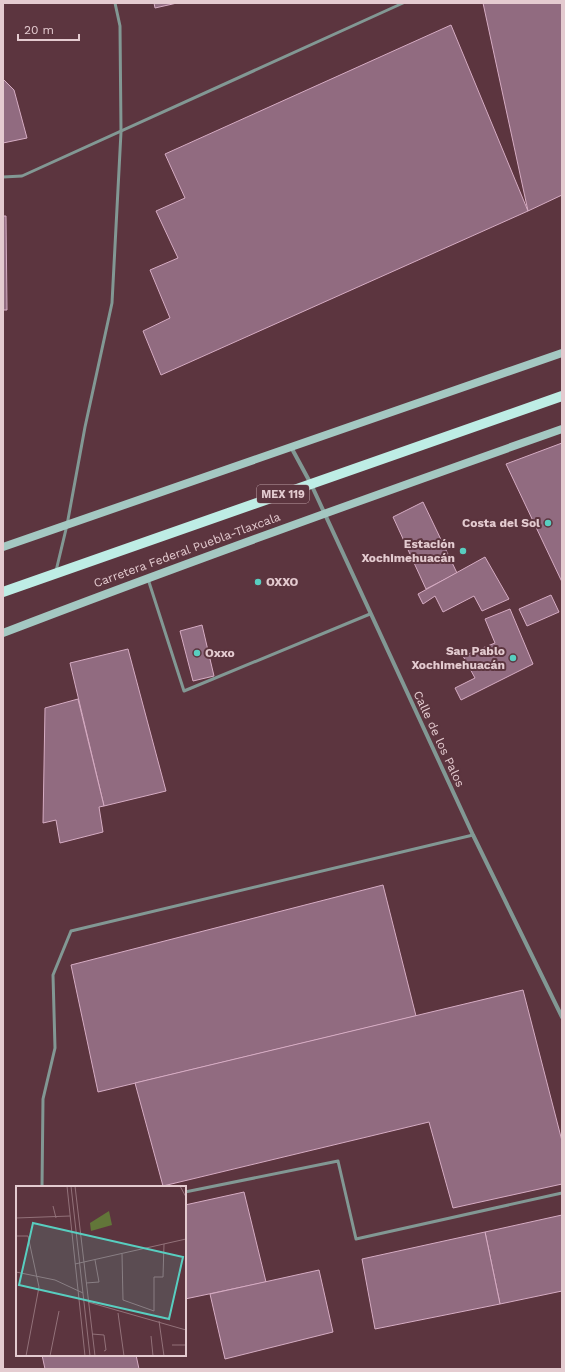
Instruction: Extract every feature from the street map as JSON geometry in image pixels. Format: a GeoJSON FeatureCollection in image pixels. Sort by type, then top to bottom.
{"type":"FeatureCollection","features":[{"type":"Feature","properties":{"kind":"main road"},"geometry":{"type":"LineString","coordinates":[[3,547],[290,446],[562,353]]}},
{"type":"Feature","properties":{"kind":"main road","name":"Carretera Federal Puebla-Tlaxcala"},"geometry":{"type":"LineString","coordinates":[[3,592],[562,396]]}},
{"type":"Feature","properties":{"kind":"main road","name":"Carretera Federal Puebla-Tlaxcala"},"geometry":{"type":"LineString","coordinates":[[3,633],[324,513],[562,429]]}},
{"type":"Feature","properties":{"kind":"street","name":"Calle de los Palos"},"geometry":{"type":"LineString","coordinates":[[290,446],[311,484],[472,835],[562,1018]]}},
{"type":"Feature","properties":{"kind":"lane"},"geometry":{"type":"LineString","coordinates":[[56,573],[67,524],[85,427],[112,303],[121,132],[120,26],[115,3]]}},
{"type":"Feature","properties":{"kind":"lane"},"geometry":{"type":"LineString","coordinates":[[3,177],[22,176],[403,3]]}},
{"type":"Feature","properties":{"kind":"lane"},"geometry":{"type":"LineString","coordinates":[[147,578],[184,691],[370,614]]}},
{"type":"Feature","properties":{"kind":"lane"},"geometry":{"type":"LineString","coordinates":[[42,1186],[43,1099],[54,1048],[53,975],[71,932],[472,835]]}},
{"type":"Feature","properties":{"kind":"lane"},"geometry":{"type":"LineString","coordinates":[[186,1192],[338,1161],[356,1239],[562,1192]]}},
{"type":"Feature","properties":{"kind":"building"},"geometry":{"type":"Polygon","coordinates":[[[154,3],[177,3],[155,8],[154,3]]]}},
{"type":"Feature","properties":{"kind":"building"},"geometry":{"type":"Polygon","coordinates":[[[483,3],[562,3],[562,195],[528,211],[483,3]]]}},
{"type":"Feature","properties":{"kind":"building"},"geometry":{"type":"Polygon","coordinates":[[[451,25],[528,211],[161,375],[143,331],[170,318],[150,270],[178,258],[156,211],[185,198],[165,154],[451,25]]]}},
{"type":"Feature","properties":{"kind":"building"},"geometry":{"type":"Polygon","coordinates":[[[3,79],[14,90],[27,138],[3,143],[3,79]]]}},
{"type":"Feature","properties":{"kind":"building"},"geometry":{"type":"Polygon","coordinates":[[[3,216],[6,216],[7,310],[3,310],[3,216]]]}},
{"type":"Feature","properties":{"kind":"building","name":"Costa del Sol"},"geometry":{"type":"Polygon","coordinates":[[[562,443],[562,582],[506,464],[562,443]]]}},
{"type":"Feature","properties":{"kind":"building"},"geometry":{"type":"Polygon","coordinates":[[[423,502],[457,573],[426,589],[393,517],[423,502]]]}},
{"type":"Feature","properties":{"kind":"building"},"geometry":{"type":"Polygon","coordinates":[[[485,557],[509,599],[482,611],[474,596],[443,612],[435,596],[423,604],[418,594],[485,557]]]}},
{"type":"Feature","properties":{"kind":"building"},"geometry":{"type":"Polygon","coordinates":[[[551,595],[559,612],[527,626],[519,609],[551,595]]]}},
{"type":"Feature","properties":{"kind":"building"},"geometry":{"type":"Polygon","coordinates":[[[510,609],[533,664],[461,700],[455,688],[475,678],[463,656],[495,643],[485,619],[510,609]]]}},
{"type":"Feature","properties":{"kind":"building","name":"Oxxo"},"geometry":{"type":"Polygon","coordinates":[[[202,625],[214,676],[193,681],[180,631],[202,625]]]}},
{"type":"Feature","properties":{"kind":"building"},"geometry":{"type":"Polygon","coordinates":[[[128,649],[166,791],[104,806],[70,663],[128,649]]]}},
{"type":"Feature","properties":{"kind":"building"},"geometry":{"type":"Polygon","coordinates":[[[78,699],[104,806],[99,807],[103,832],[60,843],[56,820],[43,823],[45,708],[78,699]]]}},
{"type":"Feature","properties":{"kind":"building"},"geometry":{"type":"Polygon","coordinates":[[[383,885],[416,1016],[98,1092],[71,965],[383,885]]]}},
{"type":"Feature","properties":{"kind":"building"},"geometry":{"type":"Polygon","coordinates":[[[523,990],[562,1141],[562,1184],[453,1208],[429,1122],[163,1186],[135,1083],[523,990]]]}},
{"type":"Feature","properties":{"kind":"building"},"geometry":{"type":"Polygon","coordinates":[[[244,1192],[266,1282],[186,1299],[186,1205],[244,1192]]]}},
{"type":"Feature","properties":{"kind":"building"},"geometry":{"type":"Polygon","coordinates":[[[562,1215],[562,1291],[500,1304],[485,1232],[562,1215]]]}},
{"type":"Feature","properties":{"kind":"building"},"geometry":{"type":"Polygon","coordinates":[[[485,1232],[500,1304],[375,1329],[362,1259],[485,1232]]]}},
{"type":"Feature","properties":{"kind":"building"},"geometry":{"type":"Polygon","coordinates":[[[319,1270],[333,1332],[225,1359],[210,1294],[319,1270]]]}},
{"type":"Feature","properties":{"kind":"building"},"geometry":{"type":"Polygon","coordinates":[[[42,1356],[136,1356],[139,1369],[45,1369],[42,1356]]]}},
{"type":"Feature","properties":{"kind":"place","name":"Costa del Sol"},"geometry":{"type":"Point","coordinates":[548,523]}},
{"type":"Feature","properties":{"kind":"place","name":"Estación Xochimehuacán"},"geometry":{"type":"Point","coordinates":[463,551]}},
{"type":"Feature","properties":{"kind":"place","name":"OXXO"},"geometry":{"type":"Point","coordinates":[258,582]}},
{"type":"Feature","properties":{"kind":"place","name":"Oxxo"},"geometry":{"type":"Point","coordinates":[197,653]}},
{"type":"Feature","properties":{"kind":"place","name":"San Pablo Xochimehuacán"},"geometry":{"type":"Point","coordinates":[513,658]}}]}
